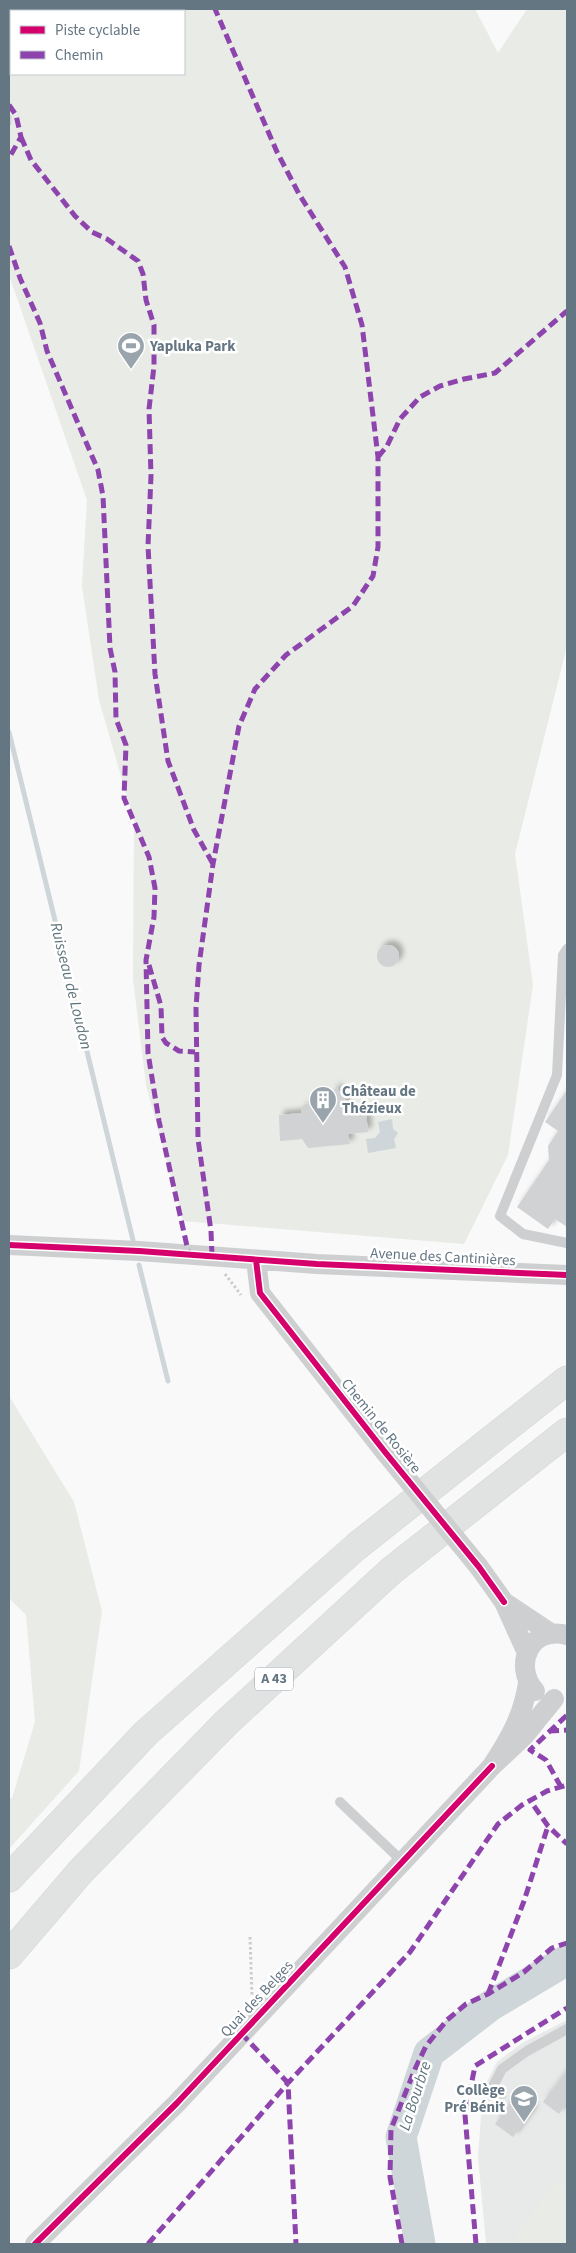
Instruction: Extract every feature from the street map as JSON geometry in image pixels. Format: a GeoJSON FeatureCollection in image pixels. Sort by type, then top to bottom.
{"type":"FeatureCollection","features":[{"type":"Feature","properties":{"kind":"highway"},"geometry":{"type":"LineString","coordinates":[[9,1878],[146,1733],[357,1546],[567,1380]]}},
{"type":"Feature","properties":{"kind":"highway","name":"A 43"},"geometry":{"type":"LineString","coordinates":[[9,1955],[81,1871],[226,1723],[392,1571],[567,1432]]}},
{"type":"Feature","properties":{"kind":"street"},"geometry":{"type":"LineString","coordinates":[[9,1245],[139,1251],[256,1260]]}},
{"type":"Feature","properties":{"kind":"street","name":"Avenue des Cantinières"},"geometry":{"type":"LineString","coordinates":[[256,1260],[567,1275]]}},
{"type":"Feature","properties":{"kind":"street","name":"Chemin de Rosière"},"geometry":{"type":"LineString","coordinates":[[256,1260],[260,1293],[385,1452],[480,1567],[504,1602],[527,1653]]}},
{"type":"Feature","properties":{"kind":"street","name":"Chemin de Rosière"},"geometry":{"type":"LineString","coordinates":[[504,1602],[560,1634]]}},
{"type":"Feature","properties":{"kind":"street"},"geometry":{"type":"LineString","coordinates":[[527,1653],[533,1644],[542,1637],[560,1634]]}},
{"type":"Feature","properties":{"kind":"street","name":"Quai des Belges"},"geometry":{"type":"LineString","coordinates":[[492,1766],[514,1730],[525,1705],[528,1682],[524,1663],[527,1653]]}},
{"type":"Feature","properties":{"kind":"street"},"geometry":{"type":"LineString","coordinates":[[528,1682],[534,1691],[544,1697],[561,1699]]}},
{"type":"Feature","properties":{"kind":"street","name":"Quai des Belges"},"geometry":{"type":"LineString","coordinates":[[35,2244],[177,2103],[492,1766],[561,1699]]}},
{"type":"Feature","properties":{"kind":"lane"},"geometry":{"type":"LineString","coordinates":[[567,949],[563,955],[557,1075],[500,1216],[523,1234],[567,1243]]}},
{"type":"Feature","properties":{"kind":"lane"},"geometry":{"type":"LineString","coordinates":[[340,1802],[403,1862]]}},
{"type":"Feature","properties":{"kind":"lane"},"geometry":{"type":"LineString","coordinates":[[502,2094],[493,2086],[502,2068],[526,2051],[567,2029]]}},
{"type":"Feature","properties":{"kind":"path"},"geometry":{"type":"LineString","coordinates":[[250,1937],[252,1999],[259,1992]]}},
{"type":"Feature","properties":{"kind":"shaded area"},"geometry":{"type":"Polygon","coordinates":[[[9,9],[475,9],[498,53],[527,9],[567,9],[567,646],[515,854],[533,985],[508,1155],[464,1244],[183,1221],[146,1085],[133,979],[134,821],[99,700],[82,586],[87,500],[9,275],[9,9]]]}},
{"type":"Feature","properties":{"kind":"shaded area"},"geometry":{"type":"Polygon","coordinates":[[[392,1119],[393,1129],[398,1133],[394,1139],[396,1148],[368,1153],[366,1139],[375,1138],[380,1132],[378,1122],[392,1119]]]}},
{"type":"Feature","properties":{"kind":"shaded area"},"geometry":{"type":"Polygon","coordinates":[[[9,1396],[74,1502],[102,1611],[79,1771],[9,1849],[9,1798],[12,1798],[35,1722],[26,1615],[9,1598],[9,1396]]]}},
{"type":"Feature","properties":{"kind":"shaded area","name":"Collège Pré Bénit"},"geometry":{"type":"Polygon","coordinates":[[[567,2020],[567,2244],[486,2244],[478,2157],[483,2090],[497,2062],[522,2043],[567,2020]]]}},
{"type":"Feature","properties":{"kind":"shaded area"},"geometry":{"type":"Polygon","coordinates":[[[555,2180],[567,2189],[567,2244],[511,2244],[555,2180]]]}},
{"type":"Feature","properties":{"kind":"building"},"geometry":{"type":"Polygon","coordinates":[[[388,945],[398,952],[399,956],[392,966],[388,967],[378,960],[377,956],[384,946],[388,945]]]}},
{"type":"Feature","properties":{"kind":"building","name":"Château de Thézieux"},"geometry":{"type":"Polygon","coordinates":[[[336,1087],[346,1100],[347,1114],[366,1112],[368,1132],[348,1134],[350,1144],[308,1148],[302,1139],[280,1141],[279,1115],[301,1113],[301,1109],[307,1107],[306,1104],[328,1102],[336,1087]]]}},
{"type":"Feature","properties":{"kind":"building"},"geometry":{"type":"Polygon","coordinates":[[[567,1090],[567,1227],[555,1219],[548,1229],[517,1207],[549,1160],[548,1146],[558,1131],[545,1122],[567,1090]]]}},
{"type":"Feature","properties":{"kind":"building"},"geometry":{"type":"Polygon","coordinates":[[[567,2070],[567,2102],[559,2114],[543,2102],[567,2070]]]}},
{"type":"Feature","properties":{"kind":"building"},"geometry":{"type":"Polygon","coordinates":[[[515,2096],[533,2110],[513,2137],[495,2124],[515,2096]]]}},
{"type":"Feature","properties":{"kind":"waterway","name":"Ruisseau de Loudon"},"geometry":{"type":"LineString","coordinates":[[9,117],[9,123]]}},
{"type":"Feature","properties":{"kind":"waterway","name":"Ruisseau de Loudon"},"geometry":{"type":"LineString","coordinates":[[9,732],[133,1240]]}},
{"type":"Feature","properties":{"kind":"waterway","name":"Ruisseau de Loudon"},"geometry":{"type":"LineString","coordinates":[[139,1265],[168,1381]]}},
{"type":"Feature","properties":{"kind":"waterway","name":"La Bourbre"},"geometry":{"type":"LineString","coordinates":[[420,2244],[401,2137],[429,2053],[490,2006],[567,1960]]}},
{"type":"Feature","properties":{"kind":"marked path"},"geometry":{"type":"LineString","coordinates":[[212,1256],[211,1231],[198,1139],[196,1008],[199,965],[213,864],[239,726],[255,689],[286,655],[353,606],[373,576],[378,547],[378,457],[362,325],[345,267],[299,194],[277,152],[215,9]]}},
{"type":"Feature","properties":{"kind":"marked path"},"geometry":{"type":"LineString","coordinates":[[9,105],[16,115],[21,137],[9,158]]}},
{"type":"Feature","properties":{"kind":"marked path"},"geometry":{"type":"LineString","coordinates":[[21,137],[31,160],[75,216],[92,232],[107,239],[138,261],[143,274],[146,300],[154,325],[154,366],[149,409],[151,476],[148,546],[155,674],[168,761],[194,830],[213,864]]}},
{"type":"Feature","properties":{"kind":"marked path"},"geometry":{"type":"LineString","coordinates":[[9,246],[20,278],[40,323],[47,351],[98,470],[103,496],[110,648],[115,672],[116,719],[126,745],[124,798],[149,857],[155,888],[154,917],[146,960],[148,1053],[159,1121],[189,1255]]}},
{"type":"Feature","properties":{"kind":"marked path"},"geometry":{"type":"LineString","coordinates":[[378,457],[387,446],[400,419],[420,397],[440,386],[495,373],[567,311]]}},
{"type":"Feature","properties":{"kind":"marked path"},"geometry":{"type":"LineString","coordinates":[[149,965],[161,1006],[162,1037],[166,1043],[179,1051],[195,1052]]}},
{"type":"Feature","properties":{"kind":"marked path"},"geometry":{"type":"LineString","coordinates":[[561,1787],[546,1760],[530,1750],[567,1715]]}},
{"type":"Feature","properties":{"kind":"marked path"},"geometry":{"type":"LineString","coordinates":[[549,1731],[567,1730]]}},
{"type":"Feature","properties":{"kind":"marked path"},"geometry":{"type":"LineString","coordinates":[[148,2244],[288,2083],[410,1952],[498,1824],[522,1805],[547,1791],[567,1785]]}},
{"type":"Feature","properties":{"kind":"marked path"},"geometry":{"type":"LineString","coordinates":[[534,1806],[548,1826],[567,1844]]}},
{"type":"Feature","properties":{"kind":"marked path"},"geometry":{"type":"LineString","coordinates":[[488,1994],[524,1901],[548,1826]]}},
{"type":"Feature","properties":{"kind":"marked path"},"geometry":{"type":"LineString","coordinates":[[402,2244],[390,2177],[391,2129],[426,2046],[447,2020],[466,2004],[488,1994],[524,1972],[552,1948],[567,1943]]}},
{"type":"Feature","properties":{"kind":"marked path"},"geometry":{"type":"LineString","coordinates":[[476,2244],[465,2115],[475,2066],[567,2008]]}},
{"type":"Feature","properties":{"kind":"marked path"},"geometry":{"type":"LineString","coordinates":[[241,2033],[288,2083],[296,2244]]}},
{"type":"Feature","properties":{"kind":"cycle path"},"geometry":{"type":"LineString","coordinates":[[9,1245],[139,1251],[317,1264],[567,1275]]}},
{"type":"Feature","properties":{"kind":"cycle path"},"geometry":{"type":"LineString","coordinates":[[256,1260],[260,1293],[385,1452],[479,1567],[504,1602]]}},
{"type":"Feature","properties":{"kind":"cycle path"},"geometry":{"type":"LineString","coordinates":[[35,2244],[177,2103],[492,1766]]}},
{"type":"Feature","properties":{"kind":"place","name":"Yapluka Park"},"geometry":{"type":"Point","coordinates":[131,370]}},
{"type":"Feature","properties":{"kind":"place","name":"Château de Thézieux"},"geometry":{"type":"Point","coordinates":[323,1124]}},
{"type":"Feature","properties":{"kind":"place","name":"Collège Pré Bénit"},"geometry":{"type":"Point","coordinates":[524,2123]}}]}
